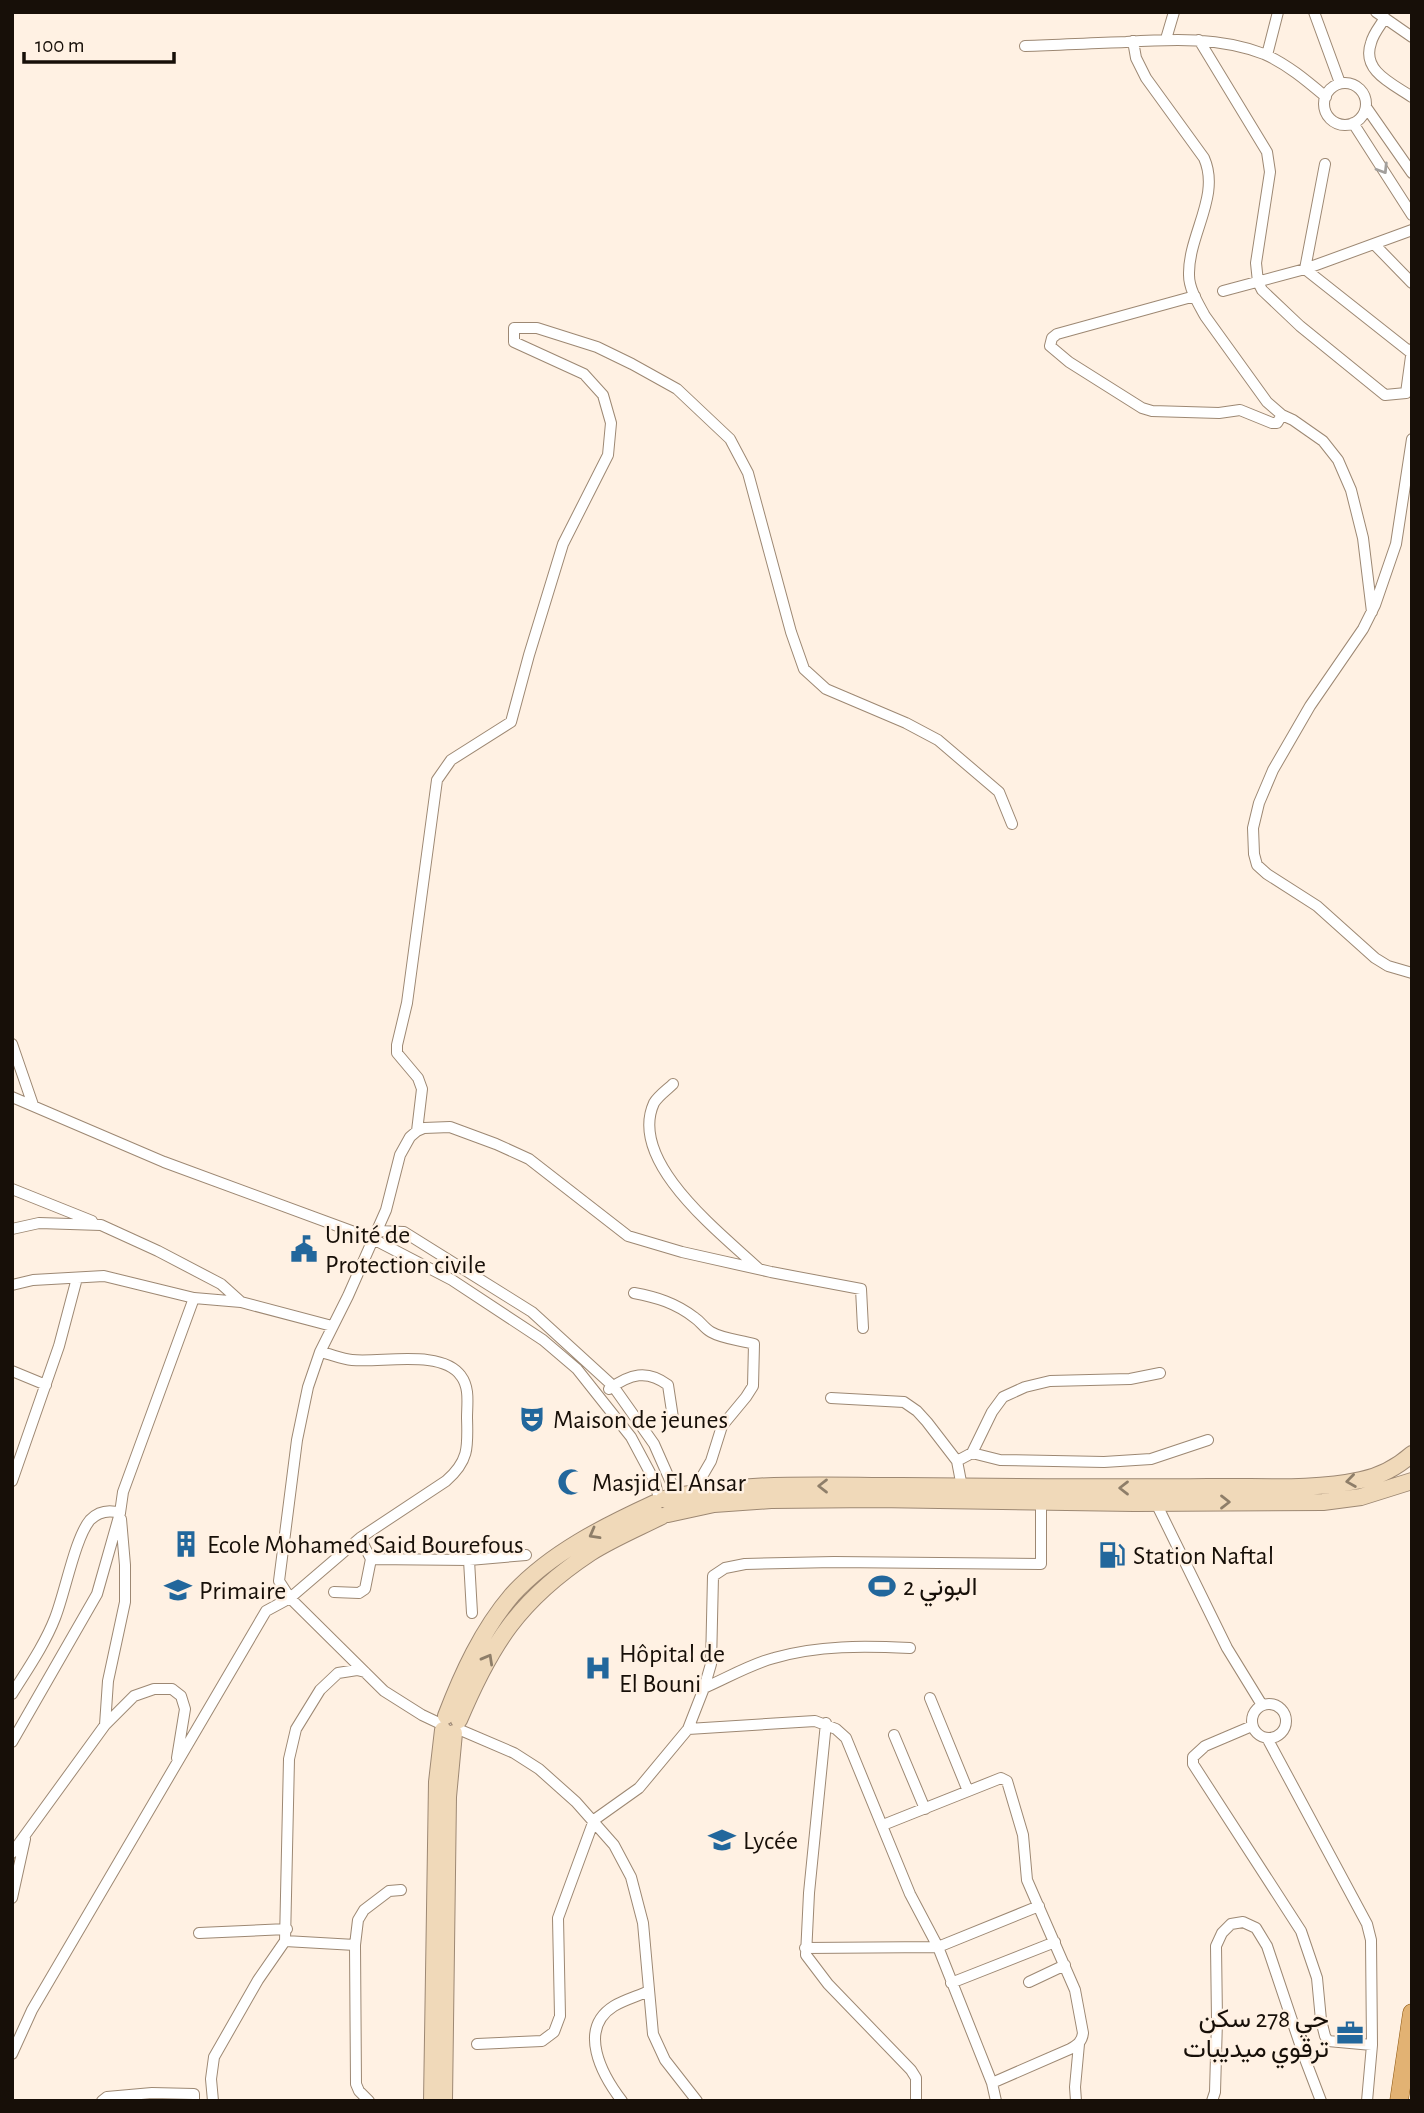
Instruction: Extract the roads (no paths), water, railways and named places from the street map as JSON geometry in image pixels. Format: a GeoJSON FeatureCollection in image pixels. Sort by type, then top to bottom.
{"type":"FeatureCollection","features":[{"type":"Feature","properties":{"kind":"main road"},"geometry":{"type":"LineString","coordinates":[[432,2101],[437,1782],[450,1725],[499,1639],[517,1614],[557,1576],[592,1552],[668,1503],[779,1485],[1132,1488],[1321,1485],[1384,1474],[1412,1454]]}},
{"type":"Feature","properties":{"kind":"main road"},"geometry":{"type":"LineString","coordinates":[[668,1503],[714,1504],[771,1500],[1323,1502],[1361,1497],[1412,1481]]}},
{"type":"Feature","properties":{"kind":"main road"},"geometry":{"type":"LineString","coordinates":[[444,2101],[450,1725]]}},
{"type":"Feature","properties":{"kind":"main road"},"geometry":{"type":"LineString","coordinates":[[1399,2101],[1412,2013]]}},
{"type":"Feature","properties":{"kind":"street"},"geometry":{"type":"LineString","coordinates":[[1166,39],[1174,12]]}},
{"type":"Feature","properties":{"kind":"street"},"geometry":{"type":"LineString","coordinates":[[1267,55],[1278,12]]}},
{"type":"Feature","properties":{"kind":"street"},"geometry":{"type":"LineString","coordinates":[[1314,12],[1340,83]]}},
{"type":"Feature","properties":{"kind":"street"},"geometry":{"type":"LineString","coordinates":[[1412,37],[1380,15],[1370,43],[1369,57],[1371,68],[1412,97]]}},
{"type":"Feature","properties":{"kind":"street"},"geometry":{"type":"LineString","coordinates":[[1025,46],[1166,39],[1199,40],[1267,55],[1301,76],[1326,97]]}},
{"type":"Feature","properties":{"kind":"street"},"geometry":{"type":"LineString","coordinates":[[1199,40],[1267,152],[1270,172],[1256,263],[1258,282],[1262,290],[1385,395],[1406,393],[1411,351],[1305,269]]}},
{"type":"Feature","properties":{"kind":"street"},"geometry":{"type":"LineString","coordinates":[[1133,41],[1136,58],[1146,78],[1209,168],[1209,189],[1189,275],[1195,296],[1205,316],[1267,402],[1323,441],[1338,460],[1346,476],[1363,538],[1371,612]]}},
{"type":"Feature","properties":{"kind":"street"},"geometry":{"type":"LineString","coordinates":[[1366,107],[1359,119],[1353,123],[1334,121],[1326,110],[1326,97],[1329,90],[1340,83],[1360,88],[1366,107],[1412,173]]}},
{"type":"Feature","properties":{"kind":"street"},"geometry":{"type":"LineString","coordinates":[[1353,123],[1412,215]]}},
{"type":"Feature","properties":{"kind":"street"},"geometry":{"type":"LineString","coordinates":[[1305,269],[1325,164]]}},
{"type":"Feature","properties":{"kind":"street"},"geometry":{"type":"LineString","coordinates":[[1223,292],[1305,269],[1412,230]]}},
{"type":"Feature","properties":{"kind":"street"},"geometry":{"type":"LineString","coordinates":[[1374,244],[1412,283]]}},
{"type":"Feature","properties":{"kind":"street"},"geometry":{"type":"LineString","coordinates":[[1195,296],[1057,334],[1052,338],[1050,346],[1069,362],[1142,408],[1152,411],[1219,413],[1240,410],[1272,423],[1277,423],[1282,415]]}},
{"type":"Feature","properties":{"kind":"street"},"geometry":{"type":"LineString","coordinates":[[417,1130],[422,1089],[418,1078],[397,1054],[397,1045],[407,1003],[437,780],[451,760],[511,722],[563,544],[608,455],[611,423],[603,395],[584,374],[514,342],[514,328],[537,328],[597,347],[632,364],[677,389],[730,439],[748,473],[791,632],[804,668],[826,690],[906,723],[938,740],[999,792],[1012,824]]}},
{"type":"Feature","properties":{"kind":"street"},"geometry":{"type":"LineString","coordinates":[[1412,439],[1396,544],[1386,576],[1363,629],[1310,706],[1273,769],[1259,803],[1253,828],[1257,865],[1317,906],[1375,958],[1388,966],[1412,973]]}},
{"type":"Feature","properties":{"kind":"street"},"geometry":{"type":"LineString","coordinates":[[12,1044],[33,1105]]}},
{"type":"Feature","properties":{"kind":"street"},"geometry":{"type":"LineString","coordinates":[[673,1084],[655,1101],[650,1119],[652,1142],[661,1168],[694,1209],[760,1270]]}},
{"type":"Feature","properties":{"kind":"street"},"geometry":{"type":"LineString","coordinates":[[12,1097],[164,1162],[375,1235],[452,1280],[543,1340],[577,1369],[631,1437],[668,1503]]}},
{"type":"Feature","properties":{"kind":"street"},"geometry":{"type":"LineString","coordinates":[[697,2101],[665,2060],[653,2034],[643,1923],[631,1877],[614,1845],[594,1820],[557,1784],[514,1752],[422,1715],[384,1691],[290,1598],[279,1581],[297,1440],[308,1387],[331,1326],[348,1296],[386,1210],[400,1155],[410,1137],[417,1130],[424,1128],[450,1127],[529,1159],[628,1236],[662,1247],[760,1270],[861,1289],[863,1328]]}},
{"type":"Feature","properties":{"kind":"street"},"geometry":{"type":"LineString","coordinates":[[12,1189],[158,1251],[221,1283],[241,1302]]}},
{"type":"Feature","properties":{"kind":"street"},"geometry":{"type":"LineString","coordinates":[[386,1210],[404,1232],[531,1312],[612,1386],[654,1444],[668,1503]]}},
{"type":"Feature","properties":{"kind":"street"},"geometry":{"type":"LineString","coordinates":[[12,1228],[39,1223],[101,1225]]}},
{"type":"Feature","properties":{"kind":"street"},"geometry":{"type":"LineString","coordinates":[[375,1235],[404,1232]]}},
{"type":"Feature","properties":{"kind":"street"},"geometry":{"type":"LineString","coordinates":[[12,1285],[33,1280],[104,1276],[194,1298],[241,1302],[331,1326]]}},
{"type":"Feature","properties":{"kind":"street"},"geometry":{"type":"LineString","coordinates":[[12,1481],[46,1385],[76,1278]]}},
{"type":"Feature","properties":{"kind":"street"},"geometry":{"type":"LineString","coordinates":[[634,1293],[655,1296],[672,1304],[715,1334],[754,1344],[753,1386],[722,1426],[710,1461],[668,1503]]}},
{"type":"Feature","properties":{"kind":"street"},"geometry":{"type":"LineString","coordinates":[[12,1742],[97,1594],[120,1513],[122,1492],[194,1298]]}},
{"type":"Feature","properties":{"kind":"street"},"geometry":{"type":"LineString","coordinates":[[12,2054],[32,2010],[266,1611],[290,1598],[360,1538],[446,1481],[457,1472],[464,1461],[467,1448],[467,1387],[452,1365],[437,1360],[351,1360],[320,1352]]}},
{"type":"Feature","properties":{"kind":"street"},"geometry":{"type":"LineString","coordinates":[[12,1371],[46,1385]]}},
{"type":"Feature","properties":{"kind":"street"},"geometry":{"type":"LineString","coordinates":[[957,1461],[972,1453],[992,1412],[1003,1397],[1026,1387],[1049,1381],[1130,1379],[1160,1373]]}},
{"type":"Feature","properties":{"kind":"street"},"geometry":{"type":"LineString","coordinates":[[598,1396],[620,1381],[636,1376],[655,1376],[668,1385],[673,1418]]}},
{"type":"Feature","properties":{"kind":"street"},"geometry":{"type":"LineString","coordinates":[[831,1398],[904,1402],[922,1416],[957,1461],[962,1487]]}},
{"type":"Feature","properties":{"kind":"street"},"geometry":{"type":"LineString","coordinates":[[972,1453],[1000,1460],[1104,1462],[1151,1459],[1208,1440]]}},
{"type":"Feature","properties":{"kind":"street"},"geometry":{"type":"LineString","coordinates":[[478,2044],[542,2041],[554,2032],[560,2016],[558,1918],[594,1820],[639,1788],[688,1729],[711,1664],[713,1576],[725,1568],[745,1564],[1041,1564],[1041,1500]]}},
{"type":"Feature","properties":{"kind":"street"},"geometry":{"type":"LineString","coordinates":[[1156,1503],[1227,1648],[1262,1705]]}},
{"type":"Feature","properties":{"kind":"street"},"geometry":{"type":"LineString","coordinates":[[12,1695],[54,1620],[76,1548],[90,1520],[112,1510],[120,1513]]}},
{"type":"Feature","properties":{"kind":"street"},"geometry":{"type":"LineString","coordinates":[[106,1725],[108,1681],[125,1602],[120,1513]]}},
{"type":"Feature","properties":{"kind":"street"},"geometry":{"type":"LineString","coordinates":[[334,1592],[359,1592],[365,1589],[371,1559],[360,1538]]}},
{"type":"Feature","properties":{"kind":"street"},"geometry":{"type":"LineString","coordinates":[[371,1559],[469,1560],[526,1555]]}},
{"type":"Feature","properties":{"kind":"street"},"geometry":{"type":"LineString","coordinates":[[469,1560],[472,1613]]}},
{"type":"Feature","properties":{"kind":"street"},"geometry":{"type":"LineString","coordinates":[[704,1688],[772,1658],[815,1648],[910,1648]]}},
{"type":"Feature","properties":{"kind":"street"},"geometry":{"type":"LineString","coordinates":[[338,1674],[343,1649]]}},
{"type":"Feature","properties":{"kind":"street"},"geometry":{"type":"LineString","coordinates":[[213,2101],[211,2079],[214,2057],[286,1935],[289,1759],[296,1729],[320,1690],[338,1674],[357,1670],[365,1672]]}},
{"type":"Feature","properties":{"kind":"street"},"geometry":{"type":"LineString","coordinates":[[12,1853],[106,1725],[134,1696],[155,1689],[172,1689],[181,1696],[185,1709],[175,1766]]}},
{"type":"Feature","properties":{"kind":"street"},"geometry":{"type":"LineString","coordinates":[[930,1698],[968,1791]]}},
{"type":"Feature","properties":{"kind":"street"},"geometry":{"type":"LineString","coordinates":[[1267,1738],[1281,1734],[1286,1721],[1280,1707],[1271,1703],[1262,1705],[1252,1716],[1252,1726],[1258,1734],[1267,1738],[1367,1924],[1371,1940],[1372,2045],[1367,2101]]}},
{"type":"Feature","properties":{"kind":"street"},"geometry":{"type":"LineString","coordinates":[[688,1729],[815,1721],[826,1723],[846,1738],[910,1894],[938,1947],[992,2083],[996,2101]]}},
{"type":"Feature","properties":{"kind":"street"},"geometry":{"type":"LineString","coordinates":[[826,1723],[806,1955],[828,1984],[911,2070],[916,2078],[916,2101]]}},
{"type":"Feature","properties":{"kind":"street"},"geometry":{"type":"LineString","coordinates":[[1252,1726],[1205,1746],[1193,1757],[1193,1764],[1301,1931],[1317,1978],[1321,2020],[1328,2041],[1372,2045]]}},
{"type":"Feature","properties":{"kind":"street"},"geometry":{"type":"LineString","coordinates":[[894,1734],[925,1809]]}},
{"type":"Feature","properties":{"kind":"street"},"geometry":{"type":"LineString","coordinates":[[883,1825],[1001,1778],[1007,1781],[1023,1835],[1027,1880],[1075,1990],[1083,2039],[1070,2049],[992,2083]]}},
{"type":"Feature","properties":{"kind":"street"},"geometry":{"type":"LineString","coordinates":[[12,1898],[25,1836]]}},
{"type":"Feature","properties":{"kind":"street"},"geometry":{"type":"LineString","coordinates":[[369,2101],[356,2084],[355,1945],[358,1920],[365,1910],[389,1892],[401,1891]]}},
{"type":"Feature","properties":{"kind":"street"},"geometry":{"type":"LineString","coordinates":[[805,1948],[938,1947],[1039,1906]]}},
{"type":"Feature","properties":{"kind":"street"},"geometry":{"type":"LineString","coordinates":[[1215,2098],[1216,1946],[1222,1933],[1231,1924],[1243,1922],[1256,1928],[1267,1945],[1321,2101]]}},
{"type":"Feature","properties":{"kind":"street"},"geometry":{"type":"LineString","coordinates":[[199,1933],[286,1935],[355,1945]]}},
{"type":"Feature","properties":{"kind":"street"},"geometry":{"type":"LineString","coordinates":[[951,1983],[1055,1942]]}},
{"type":"Feature","properties":{"kind":"street"},"geometry":{"type":"LineString","coordinates":[[1029,1982],[1065,1965]]}},
{"type":"Feature","properties":{"kind":"street"},"geometry":{"type":"LineString","coordinates":[[622,2101],[604,2071],[595,2046],[594,2034],[597,2022],[613,2006],[649,1991]]}},
{"type":"Feature","properties":{"kind":"street"},"geometry":{"type":"LineString","coordinates":[[1076,2101],[1079,2044]]}},
{"type":"Feature","properties":{"kind":"street"},"geometry":{"type":"LineString","coordinates":[[102,2101],[107,2097],[152,2093],[194,2094],[194,2101]]}},
{"type":"Feature","properties":{"kind":"place","name":"Unité de Protection civile"},"geometry":{"type":"Point","coordinates":[304,1249]}},
{"type":"Feature","properties":{"kind":"place","name":"Maison de jeunes"},"geometry":{"type":"Point","coordinates":[532,1419]}},
{"type":"Feature","properties":{"kind":"place","name":"Masjid El Ansar"},"geometry":{"type":"Point","coordinates":[571,1482]}},
{"type":"Feature","properties":{"kind":"place","name":"Ecole Mohamed Said Bourefous"},"geometry":{"type":"Point","coordinates":[186,1544]}},
{"type":"Feature","properties":{"kind":"place","name":"Station Naftal"},"geometry":{"type":"Point","coordinates":[1112,1555]}},
{"type":"Feature","properties":{"kind":"place","name":"البوني 2"},"geometry":{"type":"Point","coordinates":[882,1586]}},
{"type":"Feature","properties":{"kind":"place","name":"Primaire"},"geometry":{"type":"Point","coordinates":[178,1590]}},
{"type":"Feature","properties":{"kind":"place","name":"Hôpital de El Bouni"},"geometry":{"type":"Point","coordinates":[598,1668]}},
{"type":"Feature","properties":{"kind":"place","name":"Lycée"},"geometry":{"type":"Point","coordinates":[722,1840]}},
{"type":"Feature","properties":{"kind":"place","name":"حي 278 سكن ترقوي ميديبات"},"geometry":{"type":"Point","coordinates":[1350,2033]}}]}
